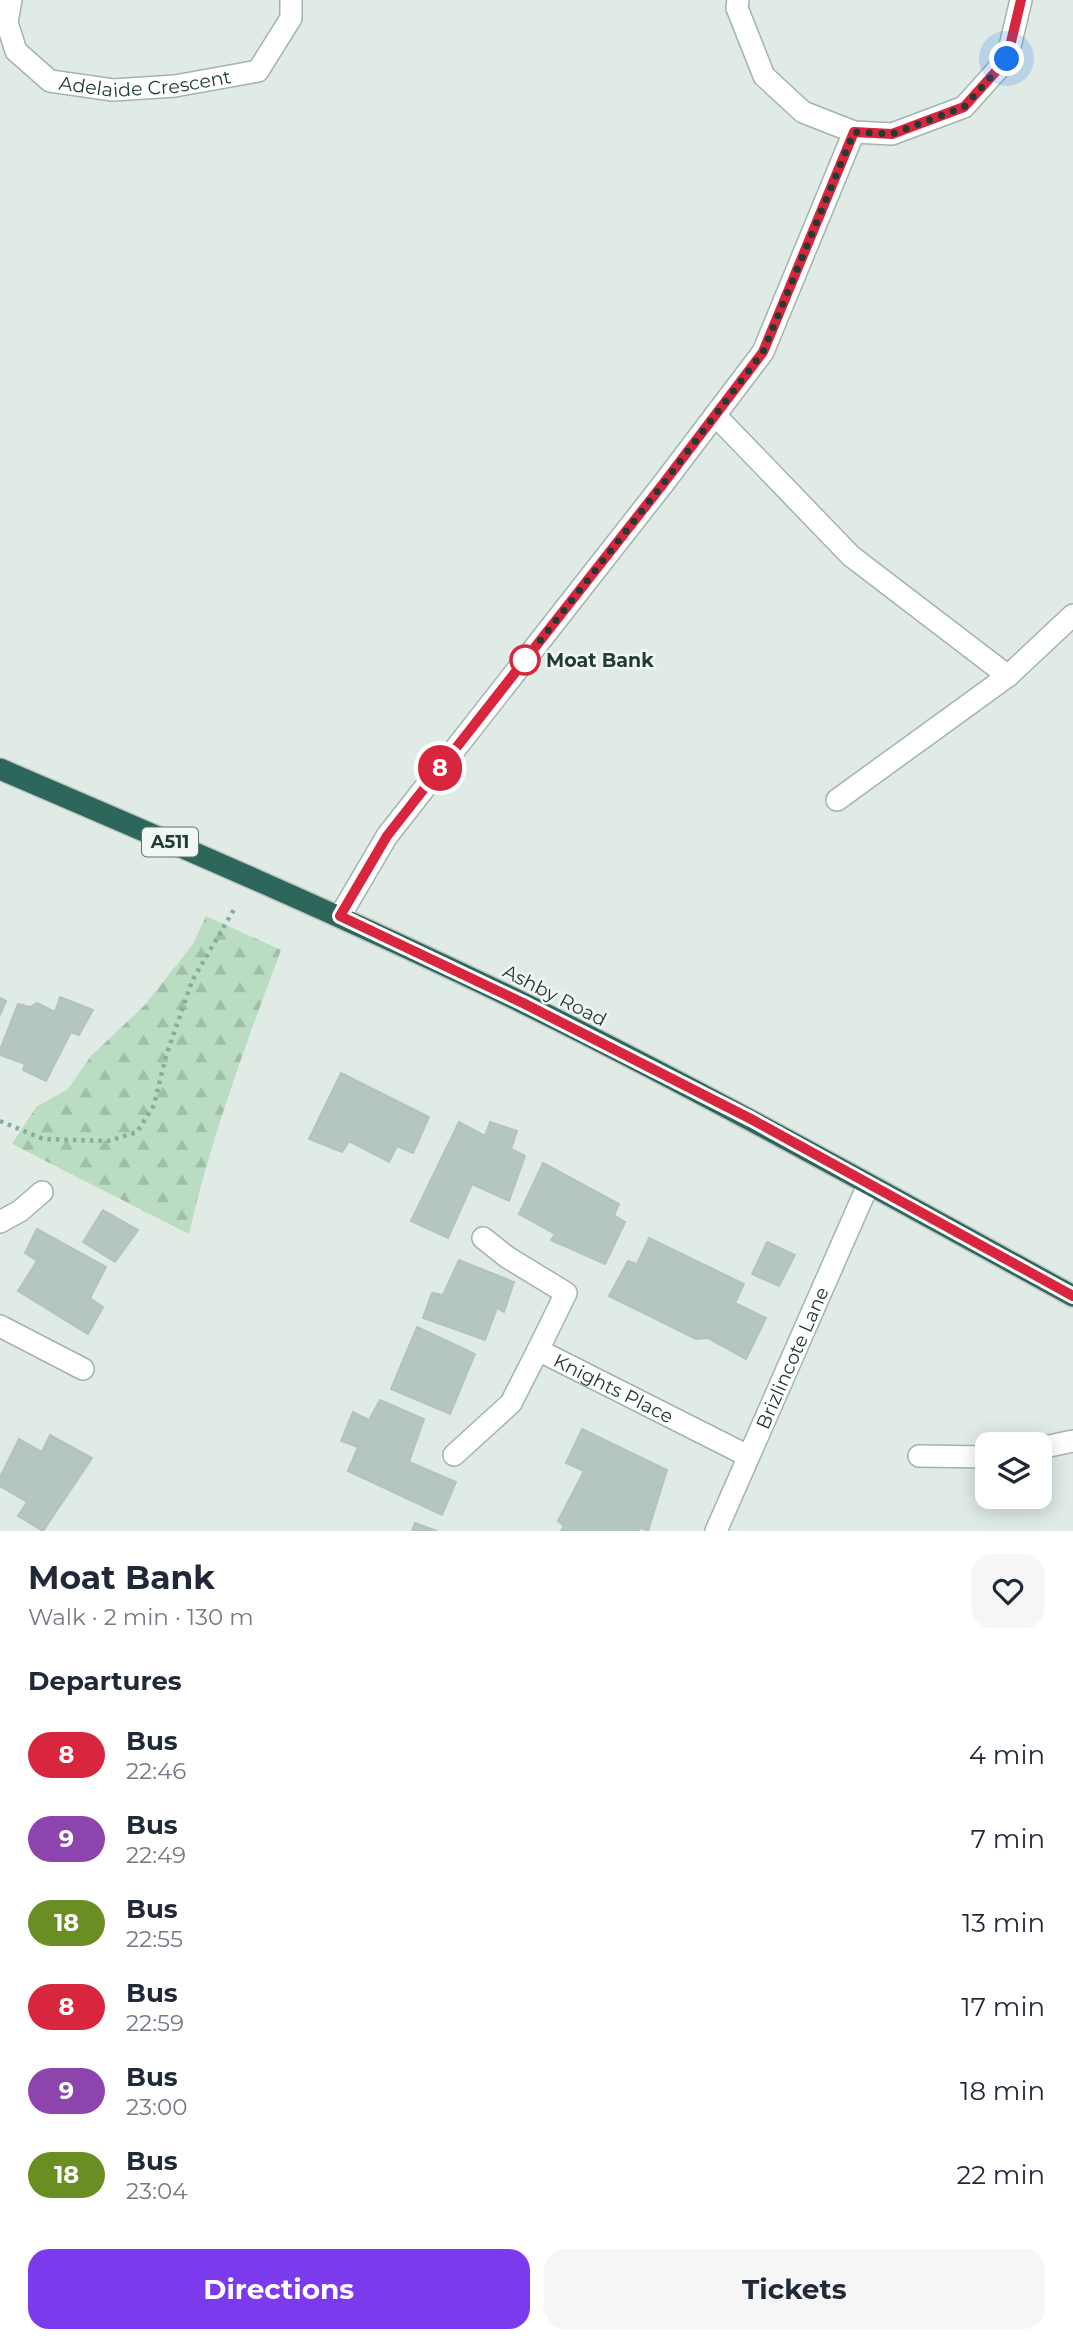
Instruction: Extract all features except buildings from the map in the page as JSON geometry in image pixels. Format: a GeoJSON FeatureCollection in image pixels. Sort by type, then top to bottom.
{"type":"FeatureCollection","features":[{"type":"Feature","properties":{"kind":"highway","name":"Ashby Road"},"geometry":{"type":"LineString","coordinates":[[0,769],[253,877],[523,1003],[751,1119],[1073,1296]]}},
{"type":"Feature","properties":{"kind":"street","name":"Adelaide Crescent"},"geometry":{"type":"LineString","coordinates":[[11,0],[7,23],[16,51],[50,81],[113,90],[176,86],[258,71],[291,18],[291,0]]}},
{"type":"Feature","properties":{"kind":"street"},"geometry":{"type":"LineString","coordinates":[[738,0],[737,8],[764,76],[803,112],[854,132],[892,134],[964,107],[1007,59],[1021,0]]}},
{"type":"Feature","properties":{"kind":"street"},"geometry":{"type":"LineString","coordinates":[[340,916],[387,836],[763,352],[854,132]]}},
{"type":"Feature","properties":{"kind":"street"},"geometry":{"type":"LineString","coordinates":[[715,415],[851,556],[1007,676]]}},
{"type":"Feature","properties":{"kind":"street"},"geometry":{"type":"LineString","coordinates":[[837,800],[1007,676],[1073,615]]}},
{"type":"Feature","properties":{"kind":"street","name":"Brizlincote Lane"},"geometry":{"type":"LineString","coordinates":[[716,1531],[868,1185]]}},
{"type":"Feature","properties":{"kind":"street"},"geometry":{"type":"LineString","coordinates":[[0,1223],[20,1211],[42,1192]]}},
{"type":"Feature","properties":{"kind":"street","name":"Knights Place"},"geometry":{"type":"LineString","coordinates":[[483,1238],[566,1293],[538,1350],[748,1455]]}},
{"type":"Feature","properties":{"kind":"street"},"geometry":{"type":"LineString","coordinates":[[0,1326],[83,1369]]}},
{"type":"Feature","properties":{"kind":"street"},"geometry":{"type":"LineString","coordinates":[[454,1455],[511,1403],[538,1350]]}},
{"type":"Feature","properties":{"kind":"street"},"geometry":{"type":"LineString","coordinates":[[1052,1445],[1073,1441]]}},
{"type":"Feature","properties":{"kind":"street"},"geometry":{"type":"LineString","coordinates":[[919,1456],[975,1457]]}},
{"type":"Feature","properties":{"kind":"path"},"geometry":{"type":"LineString","coordinates":[[0,1121],[43,1139],[108,1141],[137,1132],[155,1105],[166,1056],[192,981],[253,877]]}},
{"type":"Feature","properties":{"kind":"green space"},"geometry":{"type":"Polygon","coordinates":[[[206,916],[281,950],[219,1126],[189,1234],[12,1144],[36,1107],[68,1089],[91,1056],[145,1005],[193,944],[206,916]]]}},
{"type":"Feature","properties":{"kind":"bus line","name":"8"},"geometry":{"type":"LineString","coordinates":[[1021,0],[1007,59],[964,107],[892,134],[854,132],[763,352],[387,836],[340,916],[523,1003],[751,1119],[1073,1296]]}},
{"type":"Feature","properties":{"kind":"place","name":"Moat Bank"},"geometry":{"type":"Point","coordinates":[525,660]}},
{"type":"Feature","properties":{"kind":"route"},"geometry":{"type":"LineString","coordinates":[[525,660],[763,352],[854,132],[892,134],[964,107],[1007,59]]}}]}
